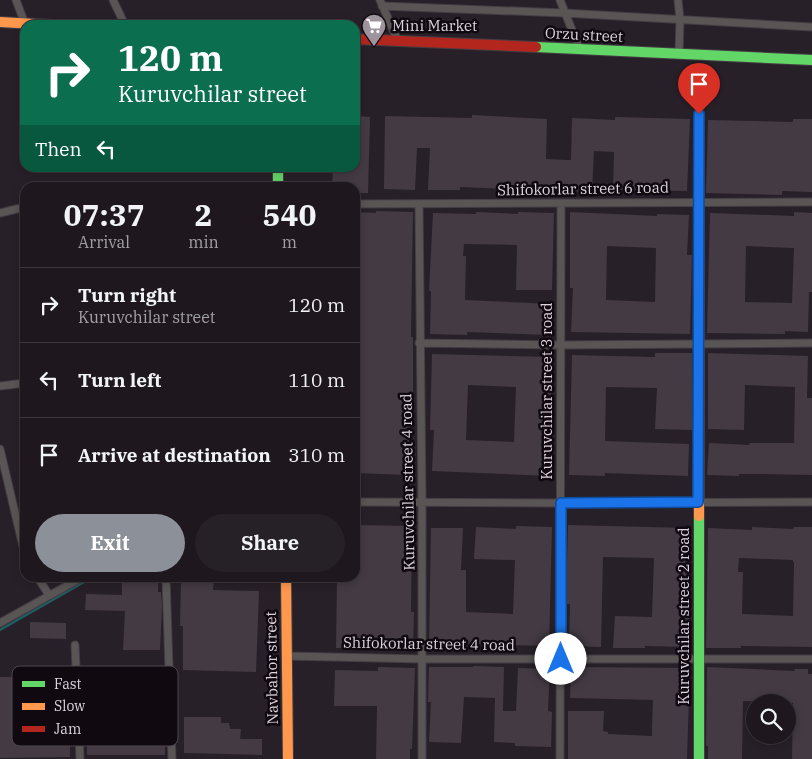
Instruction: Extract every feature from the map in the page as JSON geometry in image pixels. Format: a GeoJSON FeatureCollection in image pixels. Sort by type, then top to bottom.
{"type":"FeatureCollection","features":[{"type":"Feature","properties":{"kind":"main road"},"geometry":{"type":"LineString","coordinates":[[0,22],[20,24]]}},
{"type":"Feature","properties":{"kind":"main road","name":"Orzu street"},"geometry":{"type":"LineString","coordinates":[[360,39],[812,60]]}},
{"type":"Feature","properties":{"kind":"main road","name":"Kuruvchilar street 2 road"},"geometry":{"type":"LineString","coordinates":[[699,114],[699,759]]}},
{"type":"Feature","properties":{"kind":"main road","name":"Navbahor street"},"geometry":{"type":"LineString","coordinates":[[286,582],[288,759]]}},
{"type":"Feature","properties":{"kind":"street"},"geometry":{"type":"LineString","coordinates":[[16,0],[24,20]]}},
{"type":"Feature","properties":{"kind":"street"},"geometry":{"type":"LineString","coordinates":[[114,0],[123,20]]}},
{"type":"Feature","properties":{"kind":"street"},"geometry":{"type":"LineString","coordinates":[[560,0],[580,50]]}},
{"type":"Feature","properties":{"kind":"street"},"geometry":{"type":"LineString","coordinates":[[678,0],[680,19],[679,54]]}},
{"type":"Feature","properties":{"kind":"street"},"geometry":{"type":"LineString","coordinates":[[398,41],[381,3],[812,27]]}},
{"type":"Feature","properties":{"kind":"street","name":"Shifokorlar street 6 road"},"geometry":{"type":"LineString","coordinates":[[360,204],[812,202]]}},
{"type":"Feature","properties":{"kind":"street","name":"Kuruvchilar street 4 road"},"geometry":{"type":"LineString","coordinates":[[420,204],[422,759]]}},
{"type":"Feature","properties":{"kind":"street","name":"Kuruvchilar street 3 road"},"geometry":{"type":"LineString","coordinates":[[560,759],[561,204]]}},
{"type":"Feature","properties":{"kind":"street"},"geometry":{"type":"LineString","coordinates":[[0,213],[20,208]]}},
{"type":"Feature","properties":{"kind":"street"},"geometry":{"type":"LineString","coordinates":[[420,343],[560,345],[812,343]]}},
{"type":"Feature","properties":{"kind":"street"},"geometry":{"type":"LineString","coordinates":[[0,386],[20,384]]}},
{"type":"Feature","properties":{"kind":"street"},"geometry":{"type":"LineString","coordinates":[[0,449],[20,534]]}},
{"type":"Feature","properties":{"kind":"street"},"geometry":{"type":"LineString","coordinates":[[360,502],[812,502]]}},
{"type":"Feature","properties":{"kind":"street"},"geometry":{"type":"LineString","coordinates":[[41,582],[49,595]]}},
{"type":"Feature","properties":{"kind":"street"},"geometry":{"type":"LineString","coordinates":[[0,623],[73,582]]}},
{"type":"Feature","properties":{"kind":"street"},"geometry":{"type":"LineString","coordinates":[[166,582],[169,666]]}},
{"type":"Feature","properties":{"kind":"street"},"geometry":{"type":"LineString","coordinates":[[74,645],[75,666]]}},
{"type":"Feature","properties":{"kind":"street","name":"Shifokorlar street 4 road"},"geometry":{"type":"LineString","coordinates":[[286,656],[423,659],[812,659]]}},
{"type":"Feature","properties":{"kind":"street"},"geometry":{"type":"LineString","coordinates":[[79,746],[80,759]]}},
{"type":"Feature","properties":{"kind":"street"},"geometry":{"type":"LineString","coordinates":[[172,746],[172,759]]}},
{"type":"Feature","properties":{"kind":"building"},"geometry":{"type":"Polygon","coordinates":[[[472,115],[547,119],[546,159],[566,160],[571,160],[572,118],[615,120],[615,117],[690,119],[687,191],[613,190],[614,152],[594,151],[592,192],[460,187],[460,190],[428,190],[430,148],[417,148],[415,190],[384,189],[385,116],[472,118],[472,115]]]}},
{"type":"Feature","properties":{"kind":"building"},"geometry":{"type":"Polygon","coordinates":[[[360,116],[370,117],[368,193],[360,193],[360,182],[332,182],[333,172],[360,172],[360,116]]]}},
{"type":"Feature","properties":{"kind":"building"},"geometry":{"type":"Polygon","coordinates":[[[793,119],[812,119],[812,192],[782,191],[782,195],[706,193],[708,120],[793,122],[793,119]]]}},
{"type":"Feature","properties":{"kind":"building"},"geometry":{"type":"Polygon","coordinates":[[[376,211],[413,212],[411,337],[413,337],[413,395],[407,475],[360,473],[360,212],[376,213],[376,211]]]}},
{"type":"Feature","properties":{"kind":"building"},"geometry":{"type":"Polygon","coordinates":[[[476,212],[554,213],[552,290],[516,290],[517,245],[464,244],[463,256],[466,256],[465,300],[550,304],[549,335],[467,332],[467,335],[430,334],[431,291],[429,291],[433,213],[476,214],[476,212]]]}},
{"type":"Feature","properties":{"kind":"building"},"geometry":{"type":"Polygon","coordinates":[[[570,212],[657,216],[657,214],[689,215],[687,255],[692,255],[690,334],[571,332],[573,288],[570,288],[570,212]],[[607,246],[606,300],[655,302],[656,248],[607,246]]]}},
{"type":"Feature","properties":{"kind":"building"},"geometry":{"type":"Polygon","coordinates":[[[794,212],[812,213],[812,292],[809,292],[808,332],[785,331],[785,334],[707,333],[710,213],[794,216],[794,212]],[[746,246],[745,302],[792,303],[794,248],[746,246]]]}},
{"type":"Feature","properties":{"kind":"building"},"geometry":{"type":"Polygon","coordinates":[[[655,353],[692,353],[692,430],[655,429],[657,388],[606,387],[605,441],[689,444],[688,476],[605,473],[605,476],[569,475],[572,355],[655,357],[655,353]]]}},
{"type":"Feature","properties":{"kind":"building"},"geometry":{"type":"Polygon","coordinates":[[[708,353],[808,356],[807,398],[812,398],[812,475],[707,475],[709,443],[749,445],[750,443],[794,443],[795,387],[745,385],[744,430],[708,429],[708,353]]]}},
{"type":"Feature","properties":{"kind":"building"},"geometry":{"type":"Polygon","coordinates":[[[432,354],[551,357],[550,476],[432,471],[434,430],[430,430],[432,354]],[[468,385],[466,440],[514,442],[516,387],[468,385]]]}},
{"type":"Feature","properties":{"kind":"building"},"geometry":{"type":"Polygon","coordinates":[[[360,525],[412,526],[411,612],[414,612],[413,648],[336,648],[337,582],[360,582],[360,525]]]}},
{"type":"Feature","properties":{"kind":"building"},"geometry":{"type":"Polygon","coordinates":[[[568,525],[687,528],[685,570],[690,570],[688,647],[645,646],[645,648],[613,648],[615,616],[652,617],[654,558],[603,557],[601,647],[569,646],[570,604],[566,604],[568,525]]]}},
{"type":"Feature","properties":{"kind":"building"},"geometry":{"type":"Polygon","coordinates":[[[516,526],[552,527],[549,646],[429,645],[431,528],[463,528],[461,570],[466,570],[466,612],[513,614],[515,560],[474,559],[476,527],[516,529],[516,526]]]}},
{"type":"Feature","properties":{"kind":"building"},"geometry":{"type":"Polygon","coordinates":[[[752,527],[793,529],[794,527],[812,527],[812,647],[741,646],[741,648],[706,648],[708,528],[752,530],[752,527]],[[739,558],[738,572],[743,572],[742,614],[793,616],[793,560],[739,558]]]}},
{"type":"Feature","properties":{"kind":"building"},"geometry":{"type":"Polygon","coordinates":[[[122,582],[158,582],[158,592],[161,592],[162,606],[160,650],[123,650],[125,611],[85,610],[86,594],[122,595],[122,582]]]}},
{"type":"Feature","properties":{"kind":"building"},"geometry":{"type":"Polygon","coordinates":[[[181,582],[214,582],[213,590],[259,591],[256,672],[183,670],[183,626],[180,626],[181,582]]]}},
{"type":"Feature","properties":{"kind":"building"},"geometry":{"type":"Polygon","coordinates":[[[30,622],[66,623],[66,639],[30,638],[30,622]]]}},
{"type":"Feature","properties":{"kind":"building"},"geometry":{"type":"Polygon","coordinates":[[[378,667],[415,668],[410,759],[376,759],[377,706],[334,706],[335,670],[378,671],[378,667]]]}},
{"type":"Feature","properties":{"kind":"building"},"geometry":{"type":"Polygon","coordinates":[[[429,667],[504,667],[503,711],[516,711],[518,668],[550,669],[548,711],[552,712],[551,747],[515,746],[515,743],[494,742],[495,698],[464,697],[461,743],[429,742],[431,702],[428,702],[429,667]]]}},
{"type":"Feature","properties":{"kind":"building"},"geometry":{"type":"Polygon","coordinates":[[[571,667],[690,668],[687,759],[568,759],[568,711],[604,711],[603,731],[608,732],[608,734],[652,736],[653,700],[570,698],[571,667]]]}},
{"type":"Feature","properties":{"kind":"building"},"geometry":{"type":"Polygon","coordinates":[[[707,667],[794,671],[795,669],[808,669],[808,674],[812,674],[812,759],[792,759],[792,744],[796,744],[796,694],[746,694],[746,701],[743,701],[742,759],[708,759],[708,746],[706,746],[707,667]]]}},
{"type":"Feature","properties":{"kind":"building"},"geometry":{"type":"Polygon","coordinates":[[[0,677],[12,677],[12,746],[70,746],[70,757],[0,758],[0,677]]]}},
{"type":"Feature","properties":{"kind":"building"},"geometry":{"type":"Polygon","coordinates":[[[184,717],[221,717],[221,723],[229,723],[230,729],[241,729],[240,739],[262,739],[262,755],[184,753],[184,717]]]}},
{"type":"Feature","properties":{"kind":"building"},"geometry":{"type":"Polygon","coordinates":[[[87,746],[165,746],[165,755],[87,755],[87,746]]]}},
{"type":"Feature","properties":{"kind":"waterway"},"geometry":{"type":"LineString","coordinates":[[0,630],[84,582]]}},
{"type":"Feature","properties":{"kind":"traffic: fast"},"geometry":{"type":"LineString","coordinates":[[536,47],[812,60]]}},
{"type":"Feature","properties":{"kind":"traffic: fast"},"geometry":{"type":"LineString","coordinates":[[278,172],[278,182]]}},
{"type":"Feature","properties":{"kind":"traffic: fast"},"geometry":{"type":"LineString","coordinates":[[699,516],[699,759]]}},
{"type":"Feature","properties":{"kind":"traffic: slow"},"geometry":{"type":"LineString","coordinates":[[0,22],[20,23]]}},
{"type":"Feature","properties":{"kind":"traffic: slow"},"geometry":{"type":"LineString","coordinates":[[699,114],[699,516]]}},
{"type":"Feature","properties":{"kind":"traffic: slow"},"geometry":{"type":"LineString","coordinates":[[286,582],[288,759]]}},
{"type":"Feature","properties":{"kind":"traffic: jam"},"geometry":{"type":"LineString","coordinates":[[360,39],[536,47]]}},
{"type":"Feature","properties":{"kind":"place","name":"Mini Market"},"geometry":{"type":"Point","coordinates":[374,47]}},
{"type":"Feature","properties":{"kind":"route"},"geometry":{"type":"LineString","coordinates":[[561,659],[561,503],[698,502],[699,114]]}}]}
